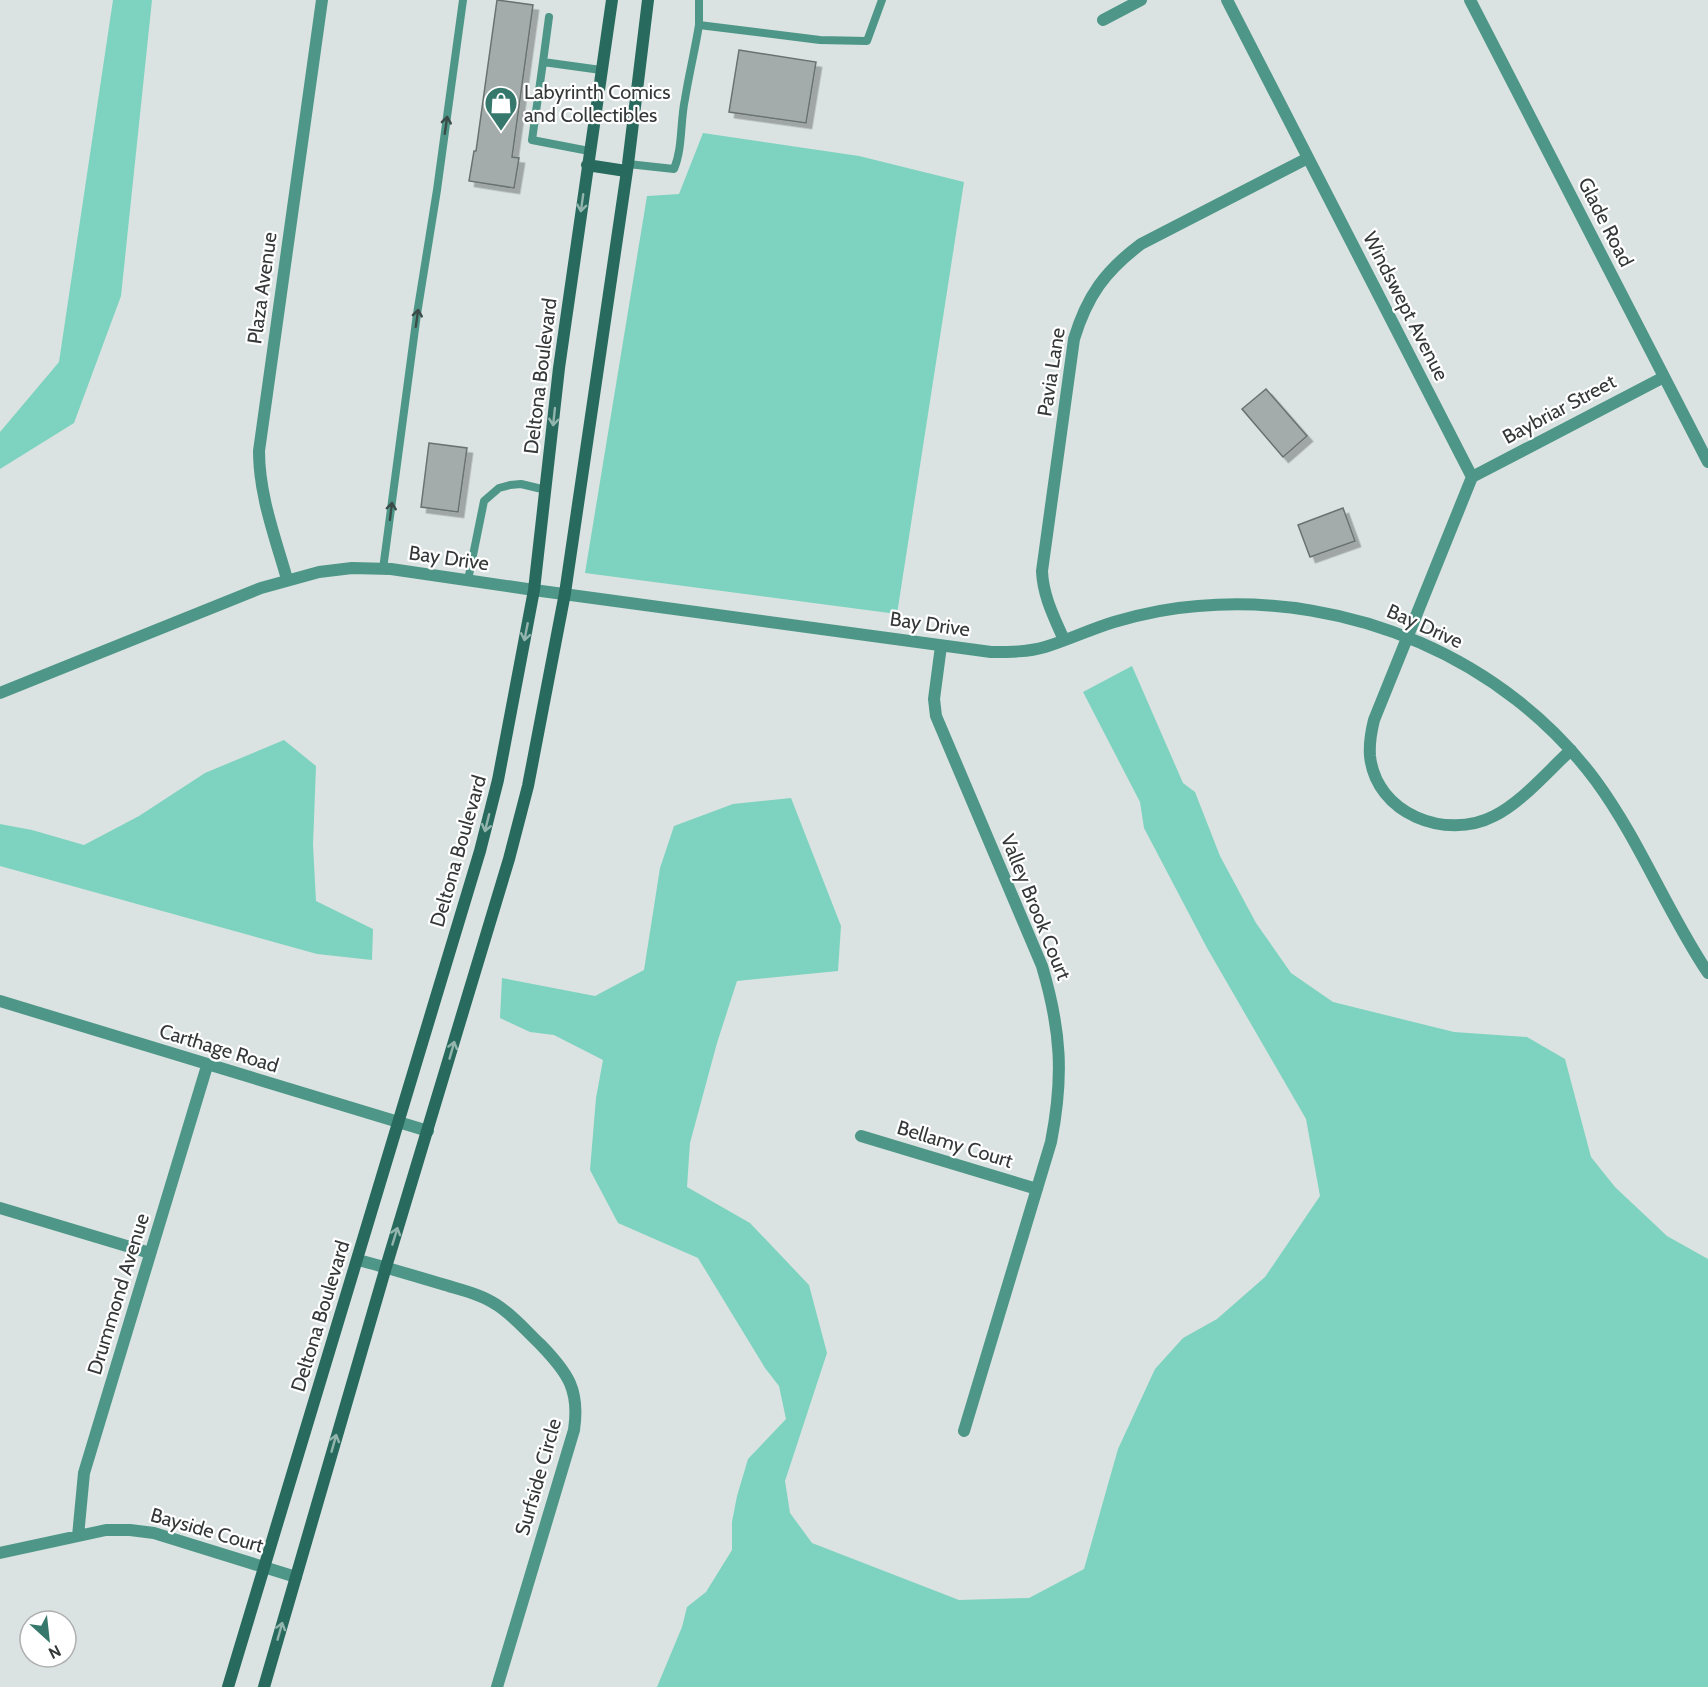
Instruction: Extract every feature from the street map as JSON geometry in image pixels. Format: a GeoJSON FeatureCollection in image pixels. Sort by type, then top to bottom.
{"type":"FeatureCollection","features":[{"type":"Feature","properties":{"kind":"main road","name":"Deltona Boulevard"},"geometry":{"type":"LineString","coordinates":[[228,1687],[480,851],[498,780],[534,590],[559,368],[612,0]]}},
{"type":"Feature","properties":{"kind":"main road"},"geometry":{"type":"LineString","coordinates":[[264,1687],[386,1267],[509,859],[528,786],[565,593],[627,167],[648,0]]}},
{"type":"Feature","properties":{"kind":"main road"},"geometry":{"type":"LineString","coordinates":[[587,165],[627,167]]}},
{"type":"Feature","properties":{"kind":"street","name":"Plaza Avenue"},"geometry":{"type":"LineString","coordinates":[[287,579],[263,495],[259,472],[259,451],[322,0]]}},
{"type":"Feature","properties":{"kind":"street"},"geometry":{"type":"LineString","coordinates":[[1103,20],[1141,0]]}},
{"type":"Feature","properties":{"kind":"street","name":"Windswept Avenue"},"geometry":{"type":"LineString","coordinates":[[1227,0],[1472,477]]}},
{"type":"Feature","properties":{"kind":"street","name":"Glade Road"},"geometry":{"type":"LineString","coordinates":[[1470,0],[1708,462]]}},
{"type":"Feature","properties":{"kind":"street","name":"Pavia Lane"},"geometry":{"type":"LineString","coordinates":[[1064,640],[1048,603],[1041,571],[1074,339],[1091,295],[1105,275],[1141,244],[1308,158]]}},
{"type":"Feature","properties":{"kind":"street","name":"Baybriar Street"},"geometry":{"type":"LineString","coordinates":[[1472,477],[1664,377]]}},
{"type":"Feature","properties":{"kind":"street"},"geometry":{"type":"LineString","coordinates":[[1472,477],[1374,720],[1370,740],[1370,758],[1375,776],[1393,802],[1407,813],[1438,824],[1456,826],[1476,823],[1508,808],[1571,750]]}},
{"type":"Feature","properties":{"kind":"street","name":"Bay Drive"},"geometry":{"type":"LineString","coordinates":[[0,693],[287,579],[352,568],[383,569],[468,580],[991,652],[1018,652],[1044,647],[1115,622],[1156,612],[1197,606],[1278,605],[1319,610],[1366,621],[1408,636],[1467,665],[1504,690],[1539,718],[1571,750],[1596,780],[1619,815],[1708,974]]}},
{"type":"Feature","properties":{"kind":"street","name":"Valley Brook Court"},"geometry":{"type":"LineString","coordinates":[[941,646],[934,699],[936,716],[1042,966],[1059,1035],[1059,1086],[1051,1142],[964,1431]]}},
{"type":"Feature","properties":{"kind":"street","name":"Carthage Road"},"geometry":{"type":"LineString","coordinates":[[0,1002],[428,1131]]}},
{"type":"Feature","properties":{"kind":"street","name":"Drummond Avenue"},"geometry":{"type":"LineString","coordinates":[[78,1536],[84,1473],[207,1066]]}},
{"type":"Feature","properties":{"kind":"street","name":"Bellamy Court"},"geometry":{"type":"LineString","coordinates":[[861,1136],[1037,1189]]}},
{"type":"Feature","properties":{"kind":"street"},"geometry":{"type":"LineString","coordinates":[[0,1208],[150,1253]]}},
{"type":"Feature","properties":{"kind":"street","name":"Surfside Circle"},"geometry":{"type":"LineString","coordinates":[[358,1260],[478,1295],[497,1304],[561,1365],[575,1394],[577,1412],[574,1430],[497,1687]]}},
{"type":"Feature","properties":{"kind":"street","name":"Bayside Court"},"geometry":{"type":"LineString","coordinates":[[0,1552],[106,1530],[130,1530],[154,1533],[296,1577]]}},
{"type":"Feature","properties":{"kind":"lane"},"geometry":{"type":"LineString","coordinates":[[383,569],[417,314],[437,190],[463,0]]}},
{"type":"Feature","properties":{"kind":"lane"},"geometry":{"type":"LineString","coordinates":[[627,167],[674,169],[678,158],[684,99],[694,61],[699,25],[699,0]]}},
{"type":"Feature","properties":{"kind":"lane"},"geometry":{"type":"LineString","coordinates":[[699,25],[820,40],[867,41],[882,0]]}},
{"type":"Feature","properties":{"kind":"lane"},"geometry":{"type":"LineString","coordinates":[[549,17],[532,140],[589,151]]}},
{"type":"Feature","properties":{"kind":"lane"},"geometry":{"type":"LineString","coordinates":[[543,62],[601,70]]}},
{"type":"Feature","properties":{"kind":"lane"},"geometry":{"type":"LineString","coordinates":[[468,580],[484,501],[499,488],[510,485],[521,484],[546,490]]}},
{"type":"Feature","properties":{"kind":"green space"},"geometry":{"type":"Polygon","coordinates":[[[113,0],[152,0],[121,296],[74,423],[0,469],[0,432],[59,362],[113,0]]]}},
{"type":"Feature","properties":{"kind":"green space"},"geometry":{"type":"Polygon","coordinates":[[[703,133],[859,156],[964,182],[897,614],[585,573],[647,196],[679,194],[703,133]]]}},
{"type":"Feature","properties":{"kind":"green space"},"geometry":{"type":"Polygon","coordinates":[[[1132,666],[1183,783],[1195,792],[1220,856],[1256,923],[1291,973],[1333,1002],[1454,1032],[1527,1037],[1565,1059],[1591,1157],[1615,1187],[1667,1236],[1708,1259],[1708,1687],[657,1687],[682,1627],[687,1607],[706,1592],[732,1550],[732,1522],[748,1459],[786,1419],[779,1386],[765,1368],[698,1258],[618,1223],[590,1170],[596,1098],[603,1060],[554,1035],[530,1032],[500,1018],[502,978],[595,996],[644,970],[660,868],[674,826],[733,804],[791,798],[841,926],[838,971],[737,981],[717,1043],[690,1143],[687,1187],[750,1223],[809,1285],[827,1353],[785,1481],[790,1513],[812,1543],[959,1600],[1029,1598],[1084,1569],[1118,1449],[1155,1369],[1183,1338],[1217,1319],[1265,1277],[1320,1196],[1306,1119],[1207,948],[1144,828],[1140,802],[1083,692],[1132,666]]]}},
{"type":"Feature","properties":{"kind":"green space"},"geometry":{"type":"Polygon","coordinates":[[[284,740],[316,766],[313,845],[316,901],[373,929],[372,960],[317,954],[0,866],[0,824],[32,830],[84,845],[139,816],[205,773],[284,740]]]}},
{"type":"Feature","properties":{"kind":"building"},"geometry":{"type":"Polygon","coordinates":[[[497,0],[533,5],[512,157],[519,158],[514,188],[469,181],[474,151],[476,151],[497,0]]]}},
{"type":"Feature","properties":{"kind":"building"},"geometry":{"type":"Polygon","coordinates":[[[739,50],[816,62],[806,123],[729,112],[739,50]]]}},
{"type":"Feature","properties":{"kind":"building"},"geometry":{"type":"Polygon","coordinates":[[[1266,389],[1307,436],[1283,457],[1242,409],[1266,389]]]}},
{"type":"Feature","properties":{"kind":"building"},"geometry":{"type":"Polygon","coordinates":[[[429,443],[467,448],[458,512],[421,507],[429,443]]]}},
{"type":"Feature","properties":{"kind":"building"},"geometry":{"type":"Polygon","coordinates":[[[1343,508],[1355,541],[1310,557],[1298,525],[1343,508]]]}},
{"type":"Feature","properties":{"kind":"place","name":"Labyrinth Comics and Collectibles"},"geometry":{"type":"Point","coordinates":[501,132]}}]}
